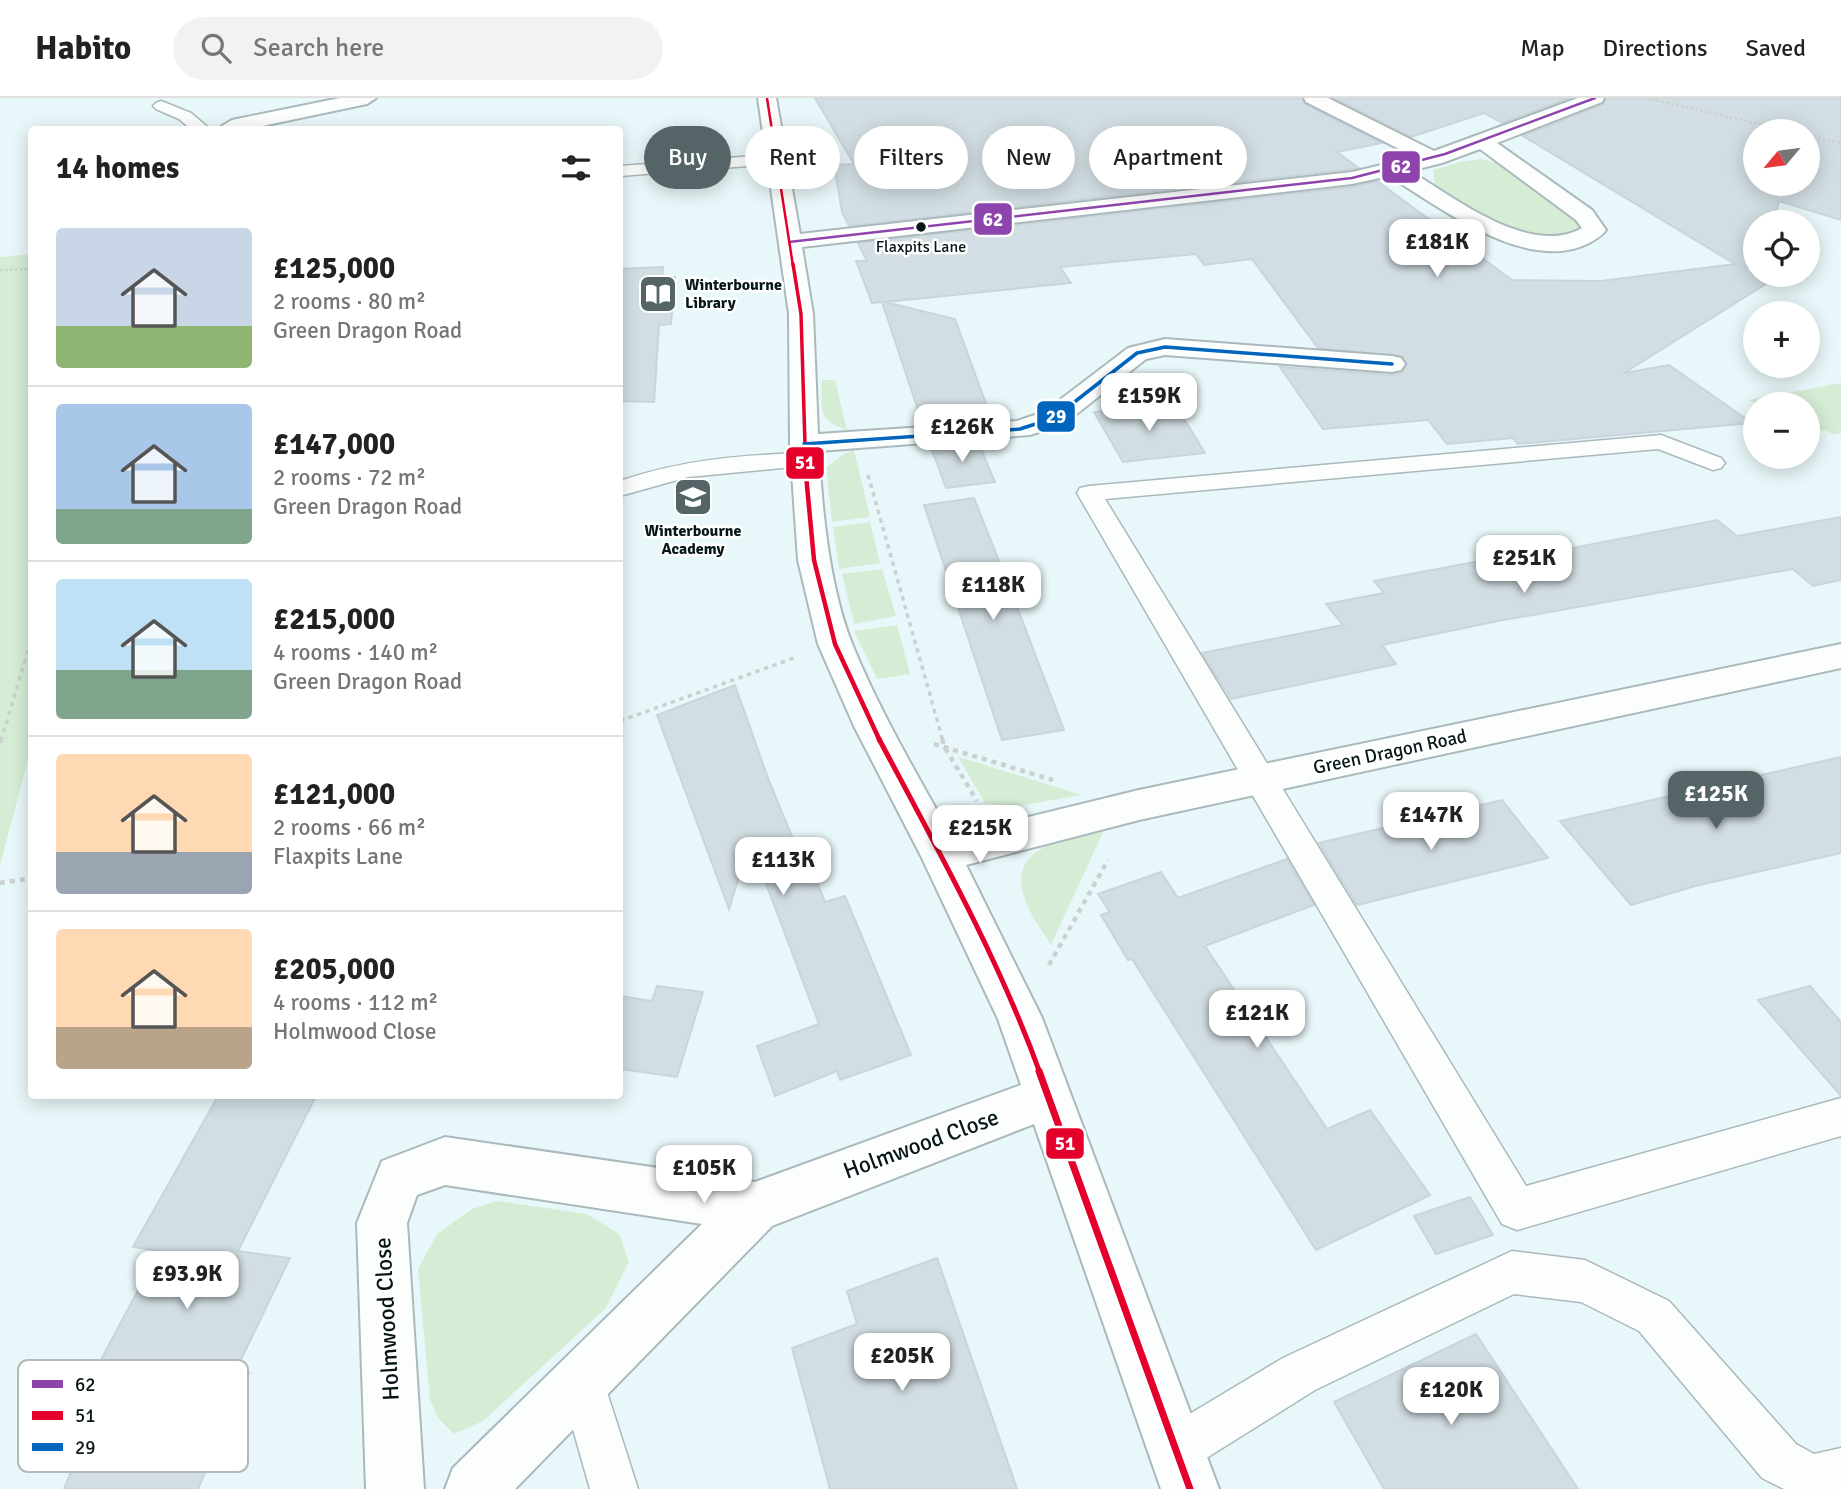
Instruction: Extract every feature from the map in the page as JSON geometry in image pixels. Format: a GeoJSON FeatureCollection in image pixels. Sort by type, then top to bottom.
{"type":"FeatureCollection","features":[{"type":"Feature","properties":{"kind":"street"},"geometry":{"type":"LineString","coordinates":[[232,126],[367,98]]}},
{"type":"Feature","properties":{"kind":"street"},"geometry":{"type":"LineString","coordinates":[[767,98],[773,126]]}},
{"type":"Feature","properties":{"kind":"street"},"geometry":{"type":"LineString","coordinates":[[1313,98],[1435,159]]}},
{"type":"Feature","properties":{"kind":"street"},"geometry":{"type":"LineString","coordinates":[[789,243],[1352,178],[1435,159],[1483,143],[1594,98]]}},
{"type":"Feature","properties":{"kind":"street"},"geometry":{"type":"LineString","coordinates":[[1394,170],[1499,231],[1531,243],[1572,242],[1595,230],[1584,215],[1483,143]]}},
{"type":"Feature","properties":{"kind":"street"},"geometry":{"type":"LineString","coordinates":[[783,189],[801,314],[805,387],[804,452],[814,560],[835,644],[872,726],[941,855],[1020,1018],[1106,1250],[1182,1470]]}},
{"type":"Feature","properties":{"kind":"street"},"geometry":{"type":"LineString","coordinates":[[804,452],[858,440],[1020,429],[1054,418],[1137,353],[1165,347],[1392,364]]}},
{"type":"Feature","properties":{"kind":"street","name":"Green Dragon Road"},"geometry":{"type":"LineString","coordinates":[[941,855],[1139,805],[1841,656]]}},
{"type":"Feature","properties":{"kind":"street","name":"Holmwood Close"},"geometry":{"type":"LineString","coordinates":[[474,1489],[755,1207],[1048,1097]]}},
{"type":"Feature","properties":{"kind":"street","name":"Holmwood Close"},"geometry":{"type":"LineString","coordinates":[[395,1489],[382,1223],[400,1178],[445,1161],[755,1207]]}},
{"type":"Feature","properties":{"kind":"lane"},"geometry":{"type":"LineString","coordinates":[[161,106],[185,116],[198,126]]}},
{"type":"Feature","properties":{"kind":"lane"},"geometry":{"type":"LineString","coordinates":[[623,171],[745,162]]}},
{"type":"Feature","properties":{"kind":"lane"},"geometry":{"type":"LineString","coordinates":[[1713,463],[1661,442],[1089,493],[1517,1209],[1841,1117]]}},
{"type":"Feature","properties":{"kind":"lane"},"geometry":{"type":"LineString","coordinates":[[623,488],[678,472],[804,452]]}},
{"type":"Feature","properties":{"kind":"lane"},"geometry":{"type":"LineString","coordinates":[[1182,1470],[1299,1374],[1512,1272],[1585,1281],[1654,1316],[1779,1461],[1812,1478],[1841,1472]]}},
{"type":"Feature","properties":{"kind":"lane"},"geometry":{"type":"LineString","coordinates":[[582,1380],[614,1489]]}},
{"type":"Feature","properties":{"kind":"path"},"geometry":{"type":"LineString","coordinates":[[1647,98],[1743,120]]}},
{"type":"Feature","properties":{"kind":"path"},"geometry":{"type":"LineString","coordinates":[[1820,139],[1841,143]]}},
{"type":"Feature","properties":{"kind":"path"},"geometry":{"type":"LineString","coordinates":[[0,271],[28,269]]}},
{"type":"Feature","properties":{"kind":"path"},"geometry":{"type":"LineString","coordinates":[[858,440],[945,748],[1001,840]]}},
{"type":"Feature","properties":{"kind":"path"},"geometry":{"type":"LineString","coordinates":[[623,720],[835,644]]}},
{"type":"Feature","properties":{"kind":"path"},"geometry":{"type":"LineString","coordinates":[[0,743],[28,649]]}},
{"type":"Feature","properties":{"kind":"path"},"geometry":{"type":"LineString","coordinates":[[0,883],[28,879]]}},
{"type":"Feature","properties":{"kind":"green space"},"geometry":{"type":"Polygon","coordinates":[[[1480,159],[1499,163],[1570,215],[1579,227],[1560,234],[1522,232],[1486,216],[1435,185],[1433,170],[1480,159]]]}},
{"type":"Feature","properties":{"kind":"green space"},"geometry":{"type":"Polygon","coordinates":[[[28,254],[28,760],[0,865],[0,257],[28,254]]]}},
{"type":"Feature","properties":{"kind":"green space"},"geometry":{"type":"Polygon","coordinates":[[[822,380],[835,380],[847,430],[825,417],[822,406],[822,380]]]}},
{"type":"Feature","properties":{"kind":"green space"},"geometry":{"type":"Polygon","coordinates":[[[1841,383],[1841,433],[1820,431],[1820,392],[1792,392],[1841,383]]]}},
{"type":"Feature","properties":{"kind":"green space"},"geometry":{"type":"Polygon","coordinates":[[[854,450],[870,517],[832,522],[826,468],[842,455],[854,450]]]}},
{"type":"Feature","properties":{"kind":"green space"},"geometry":{"type":"Polygon","coordinates":[[[870,522],[880,563],[839,569],[833,527],[870,522]]]}},
{"type":"Feature","properties":{"kind":"green space"},"geometry":{"type":"Polygon","coordinates":[[[882,569],[896,616],[854,624],[842,574],[882,569]]]}},
{"type":"Feature","properties":{"kind":"green space"},"geometry":{"type":"Polygon","coordinates":[[[897,625],[910,674],[877,679],[854,631],[897,625]]]}},
{"type":"Feature","properties":{"kind":"green space"},"geometry":{"type":"Polygon","coordinates":[[[958,757],[1082,795],[1017,806],[985,803],[958,757]]]}},
{"type":"Feature","properties":{"kind":"green space"},"geometry":{"type":"Polygon","coordinates":[[[1104,830],[1051,945],[1026,902],[1021,883],[1023,868],[1042,848],[1072,837],[1104,830]]]}},
{"type":"Feature","properties":{"kind":"green space"},"geometry":{"type":"Polygon","coordinates":[[[497,1201],[587,1214],[619,1234],[629,1262],[605,1309],[483,1421],[454,1434],[438,1418],[430,1399],[418,1269],[437,1234],[472,1209],[497,1201]]]}},
{"type":"Feature","properties":{"kind":"building"},"geometry":{"type":"Polygon","coordinates":[[[815,98],[1302,98],[1305,104],[1381,143],[1337,152],[1359,168],[1247,181],[1247,126],[1089,126],[1089,189],[1174,189],[849,226],[842,212],[838,189],[840,165],[854,164],[840,140],[840,126],[832,126],[815,98]]]}},
{"type":"Feature","properties":{"kind":"building"},"geometry":{"type":"Polygon","coordinates":[[[1334,98],[1570,98],[1502,123],[1484,113],[1411,137],[1334,98]]]}},
{"type":"Feature","properties":{"kind":"building"},"geometry":{"type":"Polygon","coordinates":[[[1606,98],[1841,98],[1841,220],[1820,214],[1820,210],[1808,210],[1779,201],[1776,210],[1743,210],[1743,287],[1761,287],[1624,373],[1669,365],[1743,417],[1743,424],[1518,444],[1513,438],[1447,444],[1428,420],[1323,429],[1280,367],[1393,375],[1402,373],[1407,365],[1403,357],[1318,348],[1252,259],[1204,265],[1196,254],[1060,267],[1071,283],[885,302],[955,319],[988,409],[965,411],[970,421],[923,425],[882,302],[872,303],[856,261],[867,261],[858,243],[1352,187],[1377,181],[1512,280],[1601,281],[1735,264],[1523,136],[1603,104],[1606,98]]]}},
{"type":"Feature","properties":{"kind":"building"},"geometry":{"type":"Polygon","coordinates":[[[663,267],[662,278],[675,277],[671,324],[659,325],[654,402],[623,401],[623,269],[663,267]]]}},
{"type":"Feature","properties":{"kind":"building"},"geometry":{"type":"Polygon","coordinates":[[[1175,404],[1205,453],[1123,462],[1094,412],[1175,404]]]}},
{"type":"Feature","properties":{"kind":"building"},"geometry":{"type":"Polygon","coordinates":[[[978,442],[995,482],[946,488],[930,445],[978,442]]]}},
{"type":"Feature","properties":{"kind":"building"},"geometry":{"type":"Polygon","coordinates":[[[974,498],[1064,730],[1002,740],[924,505],[974,498]]]}},
{"type":"Feature","properties":{"kind":"building"},"geometry":{"type":"Polygon","coordinates":[[[1841,517],[1841,580],[1813,586],[1793,569],[1498,621],[1382,645],[1396,664],[1231,699],[1202,653],[1343,625],[1326,604],[1384,593],[1374,581],[1522,553],[1526,557],[1717,520],[1737,536],[1841,517]]]}},
{"type":"Feature","properties":{"kind":"building"},"geometry":{"type":"Polygon","coordinates":[[[735,685],[769,781],[802,861],[808,859],[825,902],[845,896],[911,1055],[840,1080],[837,1071],[775,1096],[757,1046],[819,1024],[750,841],[729,909],[657,715],[735,685]]]}},
{"type":"Feature","properties":{"kind":"building"},"geometry":{"type":"Polygon","coordinates":[[[1841,757],[1841,853],[1695,886],[1631,905],[1560,821],[1841,757]]]}},
{"type":"Feature","properties":{"kind":"building"},"geometry":{"type":"Polygon","coordinates":[[[1502,800],[1548,858],[1357,905],[1319,843],[1502,800]]]}},
{"type":"Feature","properties":{"kind":"building"},"geometry":{"type":"Polygon","coordinates":[[[1287,859],[1314,905],[1205,946],[1327,1129],[1370,1110],[1430,1195],[1316,1250],[1132,959],[1128,960],[1101,915],[1110,912],[1098,894],[1161,872],[1178,898],[1287,859]]]}},
{"type":"Feature","properties":{"kind":"building"},"geometry":{"type":"Polygon","coordinates":[[[657,986],[703,992],[677,1077],[623,1069],[623,996],[652,1001],[657,986]]]}},
{"type":"Feature","properties":{"kind":"building"},"geometry":{"type":"Polygon","coordinates":[[[1810,986],[1841,1022],[1841,1096],[1758,1000],[1810,986]]]}},
{"type":"Feature","properties":{"kind":"building"},"geometry":{"type":"Polygon","coordinates":[[[216,1099],[314,1099],[238,1251],[290,1258],[241,1360],[101,1360],[159,1251],[133,1247],[216,1099]]]}},
{"type":"Feature","properties":{"kind":"building"},"geometry":{"type":"Polygon","coordinates":[[[1470,1197],[1493,1235],[1436,1254],[1414,1216],[1470,1197]]]}},
{"type":"Feature","properties":{"kind":"building"},"geometry":{"type":"Polygon","coordinates":[[[937,1258],[1017,1489],[830,1489],[792,1348],[857,1324],[847,1291],[937,1258]]]}},
{"type":"Feature","properties":{"kind":"building"},"geometry":{"type":"Polygon","coordinates":[[[1476,1334],[1578,1489],[1384,1489],[1334,1402],[1476,1334]]]}},
{"type":"Feature","properties":{"kind":"building"},"geometry":{"type":"Polygon","coordinates":[[[71,1472],[205,1472],[198,1489],[64,1489],[71,1472]]]}},
{"type":"Feature","properties":{"kind":"transit line","name":"51"},"geometry":{"type":"LineString","coordinates":[[767,98],[801,314],[805,460],[814,560],[835,644],[872,726],[941,855],[1020,1018],[1190,1489]]}},
{"type":"Feature","properties":{"kind":"transit line","name":"62"},"geometry":{"type":"LineString","coordinates":[[789,242],[1352,178],[1445,154],[1595,98]]}},
{"type":"Feature","properties":{"kind":"transit line","name":"29"},"geometry":{"type":"LineString","coordinates":[[804,444],[1020,429],[1054,418],[1137,353],[1165,347],[1392,364]]}},
{"type":"Feature","properties":{"kind":"place","name":"Flaxpits Lane"},"geometry":{"type":"Point","coordinates":[921,227]}},
{"type":"Feature","properties":{"kind":"place","name":"Winterbourne Library"},"geometry":{"type":"Point","coordinates":[658,294]}},
{"type":"Feature","properties":{"kind":"place","name":"Winterbourne Academy"},"geometry":{"type":"Point","coordinates":[693,497]}}]}
